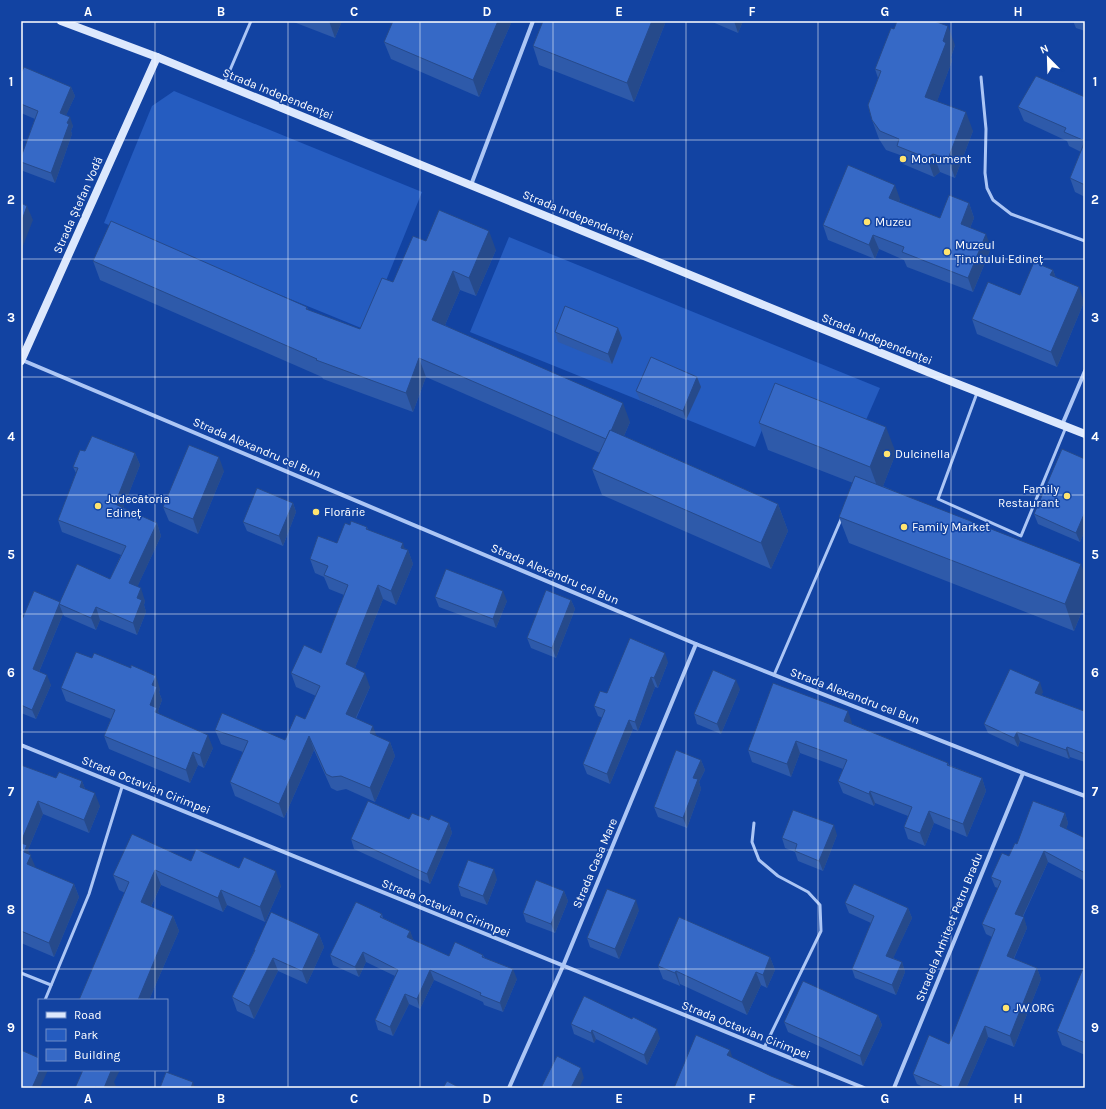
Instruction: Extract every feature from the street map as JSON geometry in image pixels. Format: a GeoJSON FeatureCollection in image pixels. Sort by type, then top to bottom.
{"type":"FeatureCollection","features":[{"type":"Feature","properties":{"kind":"main road","name":"Strada Independenței"},"geometry":{"type":"LineString","coordinates":[[61,21],[224,85],[940,377],[1085,434]]}},
{"type":"Feature","properties":{"kind":"main road","name":"Strada Ștefan Vodă"},"geometry":{"type":"LineString","coordinates":[[21,361],[157,58]]}},
{"type":"Feature","properties":{"kind":"street"},"geometry":{"type":"LineString","coordinates":[[471,186],[533,21]]}},
{"type":"Feature","properties":{"kind":"street","name":"Strada Alexandru cel Bun"},"geometry":{"type":"LineString","coordinates":[[21,361],[696,644],[1085,796]]}},
{"type":"Feature","properties":{"kind":"street"},"geometry":{"type":"LineString","coordinates":[[1064,426],[1085,371]]}},
{"type":"Feature","properties":{"kind":"street","name":"Strada Casa Mare"},"geometry":{"type":"LineString","coordinates":[[509,1088],[563,966],[696,644]]}},
{"type":"Feature","properties":{"kind":"street","name":"Strada Octavian Cirimpei"},"geometry":{"type":"LineString","coordinates":[[21,745],[864,1088]]}},
{"type":"Feature","properties":{"kind":"street","name":"Stradela Arhitect Petru Bradu"},"geometry":{"type":"LineString","coordinates":[[894,1088],[1023,773]]}},
{"type":"Feature","properties":{"kind":"lane"},"geometry":{"type":"LineString","coordinates":[[224,85],[251,21]]}},
{"type":"Feature","properties":{"kind":"lane"},"geometry":{"type":"LineString","coordinates":[[981,77],[986,129],[985,173],[987,188],[993,200],[1011,214],[1085,241]]}},
{"type":"Feature","properties":{"kind":"lane"},"geometry":{"type":"LineString","coordinates":[[977,391],[938,499],[1021,536],[1064,426]]}},
{"type":"Feature","properties":{"kind":"lane"},"geometry":{"type":"LineString","coordinates":[[774,675],[842,515]]}},
{"type":"Feature","properties":{"kind":"lane"},"geometry":{"type":"LineString","coordinates":[[45,999],[89,894],[122,787]]}},
{"type":"Feature","properties":{"kind":"lane"},"geometry":{"type":"LineString","coordinates":[[754,823],[752,842],[760,860],[778,876],[808,892],[820,905],[821,930],[764,1048]]}},
{"type":"Feature","properties":{"kind":"lane"},"geometry":{"type":"LineString","coordinates":[[21,973],[51,985]]}},
{"type":"Feature","properties":{"kind":"green space"},"geometry":{"type":"Polygon","coordinates":[[[174,91],[422,192],[366,330],[104,223],[152,106],[174,91]]]}},
{"type":"Feature","properties":{"kind":"green space"},"geometry":{"type":"Polygon","coordinates":[[[509,237],[880,388],[866,420],[780,386],[755,447],[470,332],[509,237]]]}},
{"type":"Feature","properties":{"kind":"building"},"geometry":{"type":"Polygon","coordinates":[[[393,21],[498,21],[473,80],[384,42],[393,21]]]}},
{"type":"Feature","properties":{"kind":"building"},"geometry":{"type":"Polygon","coordinates":[[[543,21],[652,21],[627,83],[533,46],[543,21]]]}},
{"type":"Feature","properties":{"kind":"building"},"geometry":{"type":"Polygon","coordinates":[[[897,21],[934,21],[948,26],[943,41],[946,43],[925,97],[966,112],[948,159],[933,154],[927,158],[897,146],[899,139],[880,131],[872,120],[868,105],[881,71],[875,69],[891,28],[894,29],[897,21]]]}},
{"type":"Feature","properties":{"kind":"building"},"geometry":{"type":"Polygon","coordinates":[[[24,67],[71,87],[60,113],[70,117],[67,123],[69,124],[51,173],[21,162],[21,157],[38,111],[21,104],[21,73],[24,67]]]}},
{"type":"Feature","properties":{"kind":"building"},"geometry":{"type":"Polygon","coordinates":[[[1036,76],[1085,97],[1085,141],[1064,132],[1066,128],[1018,107],[1036,76]]]}},
{"type":"Feature","properties":{"kind":"building"},"geometry":{"type":"Polygon","coordinates":[[[1085,141],[1085,185],[1070,178],[1085,141]]]}},
{"type":"Feature","properties":{"kind":"building"},"geometry":{"type":"Polygon","coordinates":[[[848,165],[895,185],[889,198],[940,218],[949,195],[969,203],[961,224],[986,234],[968,278],[902,252],[904,247],[873,235],[869,245],[823,225],[848,165]]]}},
{"type":"Feature","properties":{"kind":"building"},"geometry":{"type":"Polygon","coordinates":[[[21,203],[27,206],[21,223],[21,203]]]}},
{"type":"Feature","properties":{"kind":"building"},"geometry":{"type":"Polygon","coordinates":[[[439,210],[489,231],[469,278],[453,271],[432,320],[623,403],[606,439],[419,358],[406,393],[316,360],[317,359],[93,261],[111,221],[307,307],[306,309],[360,329],[382,278],[393,282],[413,236],[426,241],[439,210]]]}},
{"type":"Feature","properties":{"kind":"building"},"geometry":{"type":"Polygon","coordinates":[[[1034,262],[1053,270],[1050,275],[1079,287],[1051,352],[972,319],[988,282],[1020,295],[1034,262]]]}},
{"type":"Feature","properties":{"kind":"building"},"geometry":{"type":"Polygon","coordinates":[[[565,306],[618,328],[608,354],[555,332],[565,306]]]}},
{"type":"Feature","properties":{"kind":"building"},"geometry":{"type":"Polygon","coordinates":[[[651,357],[697,377],[683,411],[636,391],[651,357]]]}},
{"type":"Feature","properties":{"kind":"building"},"geometry":{"type":"Polygon","coordinates":[[[775,383],[886,427],[870,467],[759,423],[775,383]]]}},
{"type":"Feature","properties":{"kind":"building"},"geometry":{"type":"Polygon","coordinates":[[[610,430],[778,504],[761,543],[592,469],[610,430]]]}},
{"type":"Feature","properties":{"kind":"building"},"geometry":{"type":"Polygon","coordinates":[[[92,436],[135,453],[115,504],[157,523],[129,583],[141,588],[137,598],[142,600],[133,623],[96,607],[91,618],[59,604],[77,564],[110,579],[126,546],[58,520],[78,468],[73,467],[80,450],[85,451],[92,436]]]}},
{"type":"Feature","properties":{"kind":"building"},"geometry":{"type":"Polygon","coordinates":[[[189,445],[219,457],[193,519],[163,507],[189,445]]]}},
{"type":"Feature","properties":{"kind":"building","name":"Family Restaurant"},"geometry":{"type":"Polygon","coordinates":[[[1062,449],[1085,459],[1085,512],[1076,533],[1034,514],[1062,449]]]}},
{"type":"Feature","properties":{"kind":"building"},"geometry":{"type":"Polygon","coordinates":[[[855,476],[1081,564],[1065,604],[839,517],[855,476]]]}},
{"type":"Feature","properties":{"kind":"building"},"geometry":{"type":"Polygon","coordinates":[[[257,488],[293,503],[279,536],[243,522],[257,488]]]}},
{"type":"Feature","properties":{"kind":"building"},"geometry":{"type":"Polygon","coordinates":[[[351,521],[367,527],[366,529],[403,543],[401,548],[408,550],[391,591],[378,585],[346,664],[365,673],[346,714],[373,726],[370,733],[390,742],[370,788],[341,776],[332,777],[326,774],[309,736],[279,804],[230,782],[248,741],[215,730],[222,713],[285,740],[296,715],[305,719],[320,686],[291,673],[304,645],[321,653],[348,585],[324,575],[328,566],[310,559],[318,536],[337,543],[345,523],[350,525],[351,521]]]}},
{"type":"Feature","properties":{"kind":"building"},"geometry":{"type":"Polygon","coordinates":[[[446,569],[503,591],[493,619],[435,597],[446,569]]]}},
{"type":"Feature","properties":{"kind":"building"},"geometry":{"type":"Polygon","coordinates":[[[546,590],[571,600],[552,648],[527,638],[546,590]]]}},
{"type":"Feature","properties":{"kind":"building"},"geometry":{"type":"Polygon","coordinates":[[[34,591],[60,602],[33,669],[47,675],[32,710],[21,705],[21,622],[34,591]]]}},
{"type":"Feature","properties":{"kind":"building"},"geometry":{"type":"Polygon","coordinates":[[[630,638],[665,653],[654,678],[651,677],[635,722],[629,720],[607,774],[583,764],[605,710],[594,706],[600,691],[607,693],[630,638]]]}},
{"type":"Feature","properties":{"kind":"building"},"geometry":{"type":"Polygon","coordinates":[[[76,652],[92,658],[94,653],[131,668],[131,665],[156,676],[152,685],[157,687],[150,705],[157,708],[155,712],[208,735],[200,755],[193,752],[186,770],[104,736],[115,710],[61,688],[76,652]]]}},
{"type":"Feature","properties":{"kind":"building"},"geometry":{"type":"Polygon","coordinates":[[[1010,669],[1040,682],[1035,693],[1084,711],[1085,710],[1085,754],[1067,747],[1066,750],[1017,732],[1014,738],[984,724],[1010,669]]]}},
{"type":"Feature","properties":{"kind":"building"},"geometry":{"type":"Polygon","coordinates":[[[713,670],[736,680],[717,724],[694,714],[713,670]]]}},
{"type":"Feature","properties":{"kind":"building"},"geometry":{"type":"Polygon","coordinates":[[[773,683],[848,711],[844,721],[948,763],[947,765],[982,778],[963,824],[929,811],[920,833],[904,827],[912,807],[870,791],[869,794],[838,781],[847,760],[796,741],[787,764],[748,750],[773,683]]]}},
{"type":"Feature","properties":{"kind":"building"},"geometry":{"type":"Polygon","coordinates":[[[676,750],[701,760],[693,778],[698,779],[683,818],[654,807],[676,750]]]}},
{"type":"Feature","properties":{"kind":"building"},"geometry":{"type":"Polygon","coordinates":[[[21,765],[56,778],[59,772],[82,781],[80,787],[95,793],[84,820],[38,801],[21,842],[21,765]]]}},
{"type":"Feature","properties":{"kind":"building"},"geometry":{"type":"Polygon","coordinates":[[[368,801],[409,819],[412,813],[429,820],[431,815],[449,823],[427,874],[351,839],[368,801]]]}},
{"type":"Feature","properties":{"kind":"building"},"geometry":{"type":"Polygon","coordinates":[[[1033,801],[1065,813],[1060,826],[1085,838],[1085,873],[1044,851],[1015,914],[1024,917],[1007,956],[1037,968],[1010,1036],[985,1026],[958,1088],[946,1088],[913,1074],[929,1035],[949,1044],[995,929],[982,924],[1001,881],[991,877],[1002,853],[1009,856],[1015,843],[1017,844],[1033,801]]]}},
{"type":"Feature","properties":{"kind":"building"},"geometry":{"type":"Polygon","coordinates":[[[793,810],[834,825],[819,861],[795,851],[797,844],[782,838],[793,810]]]}},
{"type":"Feature","properties":{"kind":"building"},"geometry":{"type":"Polygon","coordinates":[[[132,834],[191,861],[196,849],[239,868],[244,857],[276,871],[260,907],[221,890],[218,898],[155,870],[141,902],[173,916],[138,999],[79,999],[129,882],[113,875],[132,834]]]}},
{"type":"Feature","properties":{"kind":"building"},"geometry":{"type":"Polygon","coordinates":[[[21,843],[27,845],[24,852],[31,855],[27,864],[74,884],[49,943],[21,931],[21,843]]]}},
{"type":"Feature","properties":{"kind":"building"},"geometry":{"type":"Polygon","coordinates":[[[468,860],[494,869],[483,896],[458,886],[468,860]]]}},
{"type":"Feature","properties":{"kind":"building"},"geometry":{"type":"Polygon","coordinates":[[[536,880],[564,891],[551,924],[523,913],[536,880]]]}},
{"type":"Feature","properties":{"kind":"building"},"geometry":{"type":"Polygon","coordinates":[[[854,884],[908,908],[886,956],[902,962],[892,985],[852,969],[874,916],[845,903],[854,884]]]}},
{"type":"Feature","properties":{"kind":"building"},"geometry":{"type":"Polygon","coordinates":[[[607,889],[636,900],[615,949],[587,938],[607,889]]]}},
{"type":"Feature","properties":{"kind":"building"},"geometry":{"type":"Polygon","coordinates":[[[356,902],[382,914],[380,917],[410,931],[407,937],[449,956],[455,942],[483,955],[482,957],[513,969],[500,1003],[480,995],[481,993],[430,970],[417,999],[405,994],[390,1027],[375,1020],[398,970],[363,952],[355,967],[330,955],[356,902]]]}},
{"type":"Feature","properties":{"kind":"building"},"geometry":{"type":"Polygon","coordinates":[[[271,912],[319,934],[302,971],[273,958],[249,1006],[232,997],[255,950],[271,912]]]}},
{"type":"Feature","properties":{"kind":"building"},"geometry":{"type":"Polygon","coordinates":[[[679,917],[770,957],[763,975],[756,972],[742,1002],[676,971],[675,973],[658,966],[679,917]]]}},
{"type":"Feature","properties":{"kind":"building"},"geometry":{"type":"Polygon","coordinates":[[[1084,966],[1085,967],[1085,1043],[1057,1031],[1084,966]]]}},
{"type":"Feature","properties":{"kind":"building"},"geometry":{"type":"Polygon","coordinates":[[[803,981],[878,1015],[860,1056],[784,1022],[803,981]]]}},
{"type":"Feature","properties":{"kind":"building"},"geometry":{"type":"Polygon","coordinates":[[[584,996],[657,1029],[644,1055],[592,1030],[591,1033],[571,1024],[584,996]]]}},
{"type":"Feature","properties":{"kind":"building"},"geometry":{"type":"Polygon","coordinates":[[[696,1035],[730,1050],[727,1055],[771,1076],[801,1088],[674,1088],[696,1035]]]}},
{"type":"Feature","properties":{"kind":"building"},"geometry":{"type":"Polygon","coordinates":[[[21,1050],[38,1058],[38,1071],[40,1071],[32,1088],[21,1087],[21,1050]]]}},
{"type":"Feature","properties":{"kind":"building"},"geometry":{"type":"Polygon","coordinates":[[[557,1056],[581,1068],[571,1088],[541,1088],[557,1056]]]}},
{"type":"Feature","properties":{"kind":"building"},"geometry":{"type":"Polygon","coordinates":[[[83,1071],[111,1071],[104,1088],[75,1088],[83,1071]]]}},
{"type":"Feature","properties":{"kind":"building"},"geometry":{"type":"Polygon","coordinates":[[[166,1072],[193,1082],[191,1088],[160,1088],[166,1072]]]}},
{"type":"Feature","properties":{"kind":"building"},"geometry":{"type":"Polygon","coordinates":[[[447,1081],[460,1088],[443,1088],[447,1081]]]}},
{"type":"Feature","properties":{"kind":"place","name":"Monument"},"geometry":{"type":"Point","coordinates":[903,159]}},
{"type":"Feature","properties":{"kind":"place","name":"Muzeu"},"geometry":{"type":"Point","coordinates":[867,222]}},
{"type":"Feature","properties":{"kind":"place","name":"Muzeul Ținutului Edineț"},"geometry":{"type":"Point","coordinates":[947,252]}},
{"type":"Feature","properties":{"kind":"place","name":"Dulcinella"},"geometry":{"type":"Point","coordinates":[887,454]}},
{"type":"Feature","properties":{"kind":"place","name":"Family Restaurant"},"geometry":{"type":"Point","coordinates":[1067,496]}},
{"type":"Feature","properties":{"kind":"place","name":"Judecătoria Edineț"},"geometry":{"type":"Point","coordinates":[98,506]}},
{"type":"Feature","properties":{"kind":"place","name":"Florărie"},"geometry":{"type":"Point","coordinates":[316,512]}},
{"type":"Feature","properties":{"kind":"place","name":"Family Market"},"geometry":{"type":"Point","coordinates":[904,527]}},
{"type":"Feature","properties":{"kind":"place","name":"JW.ORG"},"geometry":{"type":"Point","coordinates":[1006,1008]}}]}
